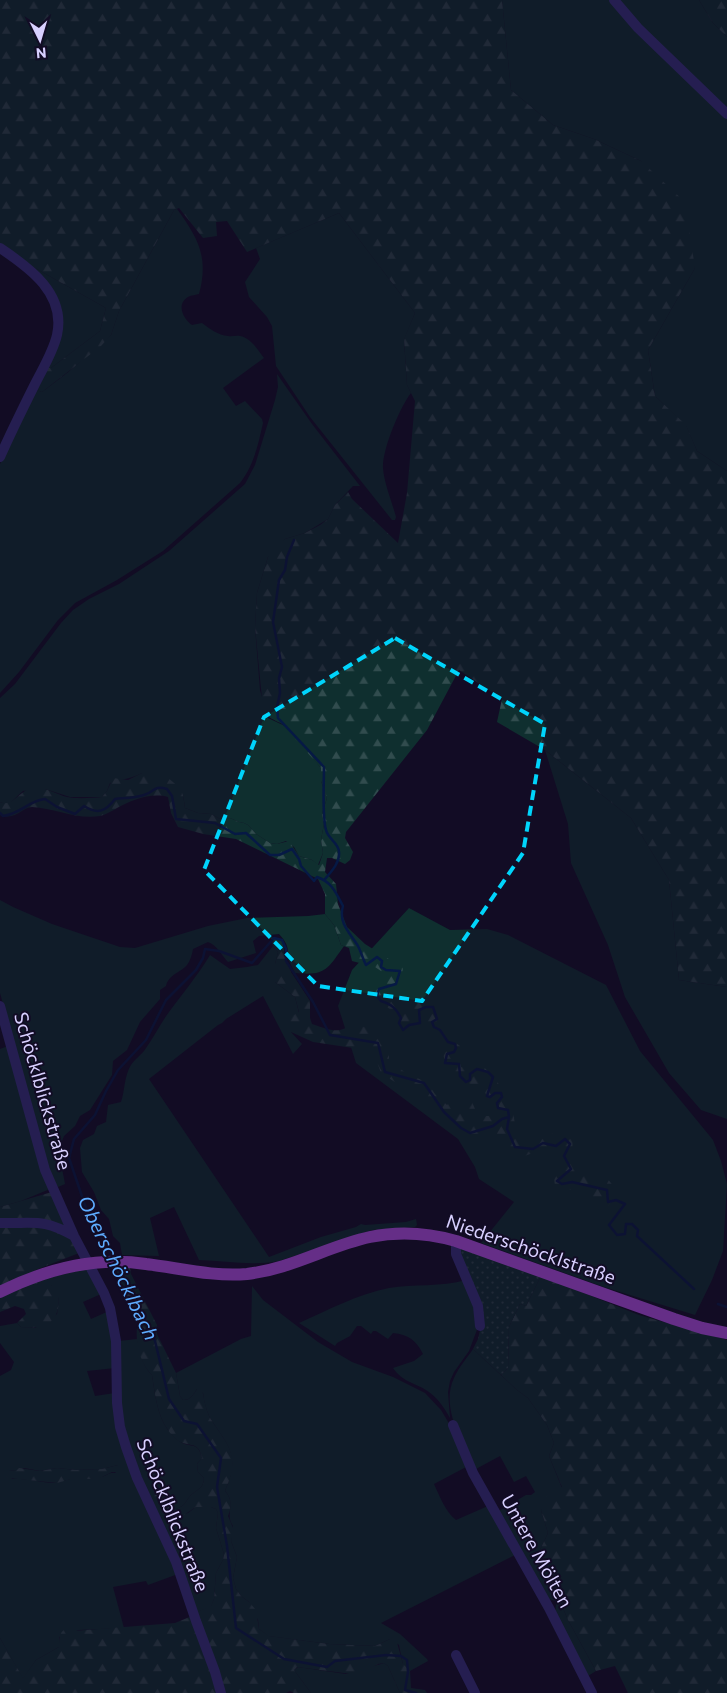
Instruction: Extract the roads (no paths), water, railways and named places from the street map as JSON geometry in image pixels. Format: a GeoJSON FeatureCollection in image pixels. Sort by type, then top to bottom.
{"type":"FeatureCollection","features":[{"type":"Feature","properties":{"kind":"main road","name":"Niederschöcklstraße"},"geometry":{"type":"LineString","coordinates":[[0,1292],[24,1280],[54,1269],[88,1263],[129,1262],[212,1273],[242,1274],[282,1267],[354,1242],[381,1235],[412,1233],[427,1234],[456,1241],[674,1319],[702,1328],[727,1333]]}},
{"type":"Feature","properties":{"kind":"street"},"geometry":{"type":"LineString","coordinates":[[614,0],[638,28],[727,114]]}},
{"type":"Feature","properties":{"kind":"street"},"geometry":{"type":"LineString","coordinates":[[0,248],[26,266],[44,283],[53,299],[58,320],[57,334],[50,353],[0,457]]}},
{"type":"Feature","properties":{"kind":"street","name":"Schöcklblickstraße"},"geometry":{"type":"LineString","coordinates":[[0,1006],[38,1151],[74,1236],[104,1293],[112,1317],[116,1341],[117,1404],[120,1427],[126,1447],[137,1478],[162,1528],[176,1562],[216,1672],[221,1693]]}},
{"type":"Feature","properties":{"kind":"street"},"geometry":{"type":"LineString","coordinates":[[0,1223],[46,1223],[74,1236]]}},
{"type":"Feature","properties":{"kind":"street"},"geometry":{"type":"LineString","coordinates":[[456,1241],[456,1254],[478,1306],[480,1326]]}},
{"type":"Feature","properties":{"kind":"street","name":"Untere Mölten"},"geometry":{"type":"LineString","coordinates":[[453,1426],[473,1473],[549,1608],[592,1693]]}},
{"type":"Feature","properties":{"kind":"street"},"geometry":{"type":"LineString","coordinates":[[456,1655],[475,1693]]}},
{"type":"Feature","properties":{"kind":"waterway"},"geometry":{"type":"LineString","coordinates":[[294,540],[287,557],[285,570],[279,580],[273,622],[282,667],[279,678],[278,718],[324,767],[325,824],[327,833],[339,849],[337,864],[325,879]]}},
{"type":"Feature","properties":{"kind":"waterway"},"geometry":{"type":"LineString","coordinates":[[0,813],[3,816],[9,815],[34,802],[45,799],[57,807],[75,814],[84,806],[98,811],[105,809],[115,799],[141,796],[148,794],[156,788],[162,788],[167,789],[172,796],[176,819],[215,823],[235,834],[246,833],[270,855],[279,855],[292,849],[299,859],[301,866],[314,881],[317,877],[322,879],[336,892],[343,906],[343,923],[358,946],[366,965],[377,957],[382,961],[381,967],[386,970],[400,971],[396,984],[379,989],[377,996],[381,1001],[395,1009],[401,1018],[399,1023],[403,1030],[409,1025],[420,1023],[419,1010],[433,1007],[437,1019],[432,1022],[434,1027],[440,1030],[448,1042],[455,1044],[456,1048],[454,1052],[447,1054],[445,1063],[459,1064],[460,1076],[466,1082],[470,1080],[470,1074],[477,1069],[488,1072],[493,1077],[487,1096],[490,1097],[495,1093],[501,1093],[502,1097],[497,1103],[498,1108],[508,1110],[507,1129],[515,1147],[533,1149],[543,1143],[556,1146],[565,1139],[570,1144],[564,1156],[571,1169],[557,1181],[562,1184],[572,1182],[607,1190],[608,1202],[616,1200],[625,1204],[609,1225],[617,1235],[625,1234],[626,1224],[632,1224],[638,1230],[637,1236],[694,1289]]}},
{"type":"Feature","properties":{"kind":"waterway","name":"Oberschöcklbach"},"geometry":{"type":"LineString","coordinates":[[114,1258],[89,1217],[69,1158],[74,1139],[95,1115],[118,1070],[146,1040],[166,1000],[196,970],[203,958],[205,949],[219,951],[252,963],[274,938],[282,940],[286,949],[286,961],[313,1002],[330,1035],[378,1043],[385,1072],[424,1083],[444,1112],[461,1128],[470,1133],[493,1126],[502,1119],[509,1117]]}},
{"type":"Feature","properties":{"kind":"waterway","name":"Oberschöcklbach"},"geometry":{"type":"LineString","coordinates":[[118,1267],[155,1341],[169,1399],[184,1421],[197,1424],[221,1458],[217,1487],[227,1546],[236,1628],[284,1659],[327,1667],[335,1661],[386,1655],[401,1656],[407,1660],[408,1672],[405,1690],[416,1693]]}},
{"type":"Feature","properties":{"kind":"waterway"},"geometry":{"type":"LineString","coordinates":[[718,1304],[727,1307]]}}]}
